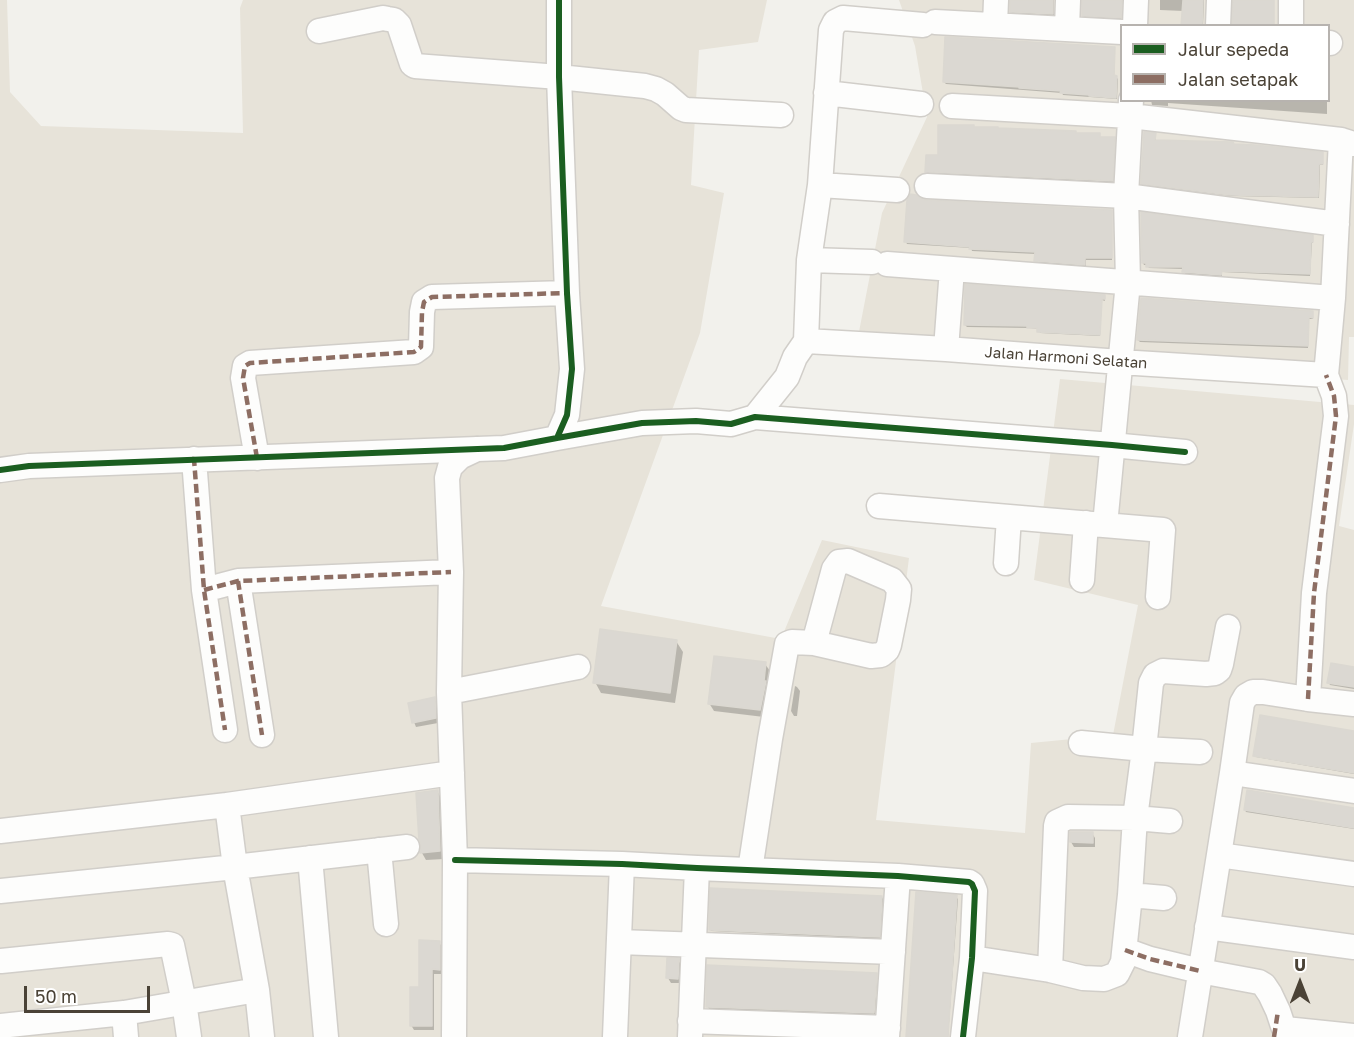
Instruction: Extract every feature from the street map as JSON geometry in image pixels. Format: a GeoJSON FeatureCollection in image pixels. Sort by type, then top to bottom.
{"type":"FeatureCollection","features":[{"type":"Feature","properties":{"kind":"street"},"geometry":{"type":"LineString","coordinates":[[557,438],[567,415],[572,369],[559,77],[559,0]]}},
{"type":"Feature","properties":{"kind":"street"},"geometry":{"type":"LineString","coordinates":[[995,25],[996,0]]}},
{"type":"Feature","properties":{"kind":"street"},"geometry":{"type":"LineString","coordinates":[[1067,29],[1068,0]]}},
{"type":"Feature","properties":{"kind":"street"},"geometry":{"type":"LineString","coordinates":[[1135,24],[1136,0]]}},
{"type":"Feature","properties":{"kind":"street"},"geometry":{"type":"LineString","coordinates":[[1218,24],[1220,0]]}},
{"type":"Feature","properties":{"kind":"street"},"geometry":{"type":"LineString","coordinates":[[1291,0],[1291,24]]}},
{"type":"Feature","properties":{"kind":"street"},"geometry":{"type":"LineString","coordinates":[[320,31],[383,18],[394,20],[399,25],[412,64],[416,66],[645,86],[665,94],[686,110],[781,115]]}},
{"type":"Feature","properties":{"kind":"street"},"geometry":{"type":"LineString","coordinates":[[755,417],[787,377],[795,357],[806,341],[809,260],[820,184],[831,30],[835,22],[843,18],[1120,32]]}},
{"type":"Feature","properties":{"kind":"street"},"geometry":{"type":"LineString","coordinates":[[826,93],[921,104]]}},
{"type":"Feature","properties":{"kind":"street"},"geometry":{"type":"LineString","coordinates":[[952,106],[1130,108],[1348,142],[1337,224],[1326,375],[1334,396],[1336,416],[1314,593],[1308,699]]}},
{"type":"Feature","properties":{"kind":"street"},"geometry":{"type":"LineString","coordinates":[[1082,580],[1112,445],[1128,282],[1126,196],[1130,108]]}},
{"type":"Feature","properties":{"kind":"street"},"geometry":{"type":"LineString","coordinates":[[820,184],[897,190]]}},
{"type":"Feature","properties":{"kind":"street"},"geometry":{"type":"LineString","coordinates":[[927,186],[1126,196],[1337,224]]}},
{"type":"Feature","properties":{"kind":"street"},"geometry":{"type":"LineString","coordinates":[[809,260],[952,268],[1333,298]]}},
{"type":"Feature","properties":{"kind":"street"},"geometry":{"type":"LineString","coordinates":[[946,349],[952,268]]}},
{"type":"Feature","properties":{"kind":"street"},"geometry":{"type":"LineString","coordinates":[[257,458],[243,378],[244,366],[250,363],[414,352],[421,347],[424,302],[432,297],[567,293]]}},
{"type":"Feature","properties":{"kind":"street","name":"Jalan Harmoni Selatan"},"geometry":{"type":"LineString","coordinates":[[806,341],[1326,375]]}},
{"type":"Feature","properties":{"kind":"street"},"geometry":{"type":"LineString","coordinates":[[0,470],[29,466],[504,448],[642,423],[696,421],[731,424],[755,417],[1185,452]]}},
{"type":"Feature","properties":{"kind":"street"},"geometry":{"type":"LineString","coordinates":[[454,1037],[454,860],[449,692],[452,572],[447,478],[450,467],[460,457],[478,448]]}},
{"type":"Feature","properties":{"kind":"street"},"geometry":{"type":"LineString","coordinates":[[194,459],[204,590],[225,730]]}},
{"type":"Feature","properties":{"kind":"street"},"geometry":{"type":"LineString","coordinates":[[879,506],[1163,530],[1158,597]]}},
{"type":"Feature","properties":{"kind":"street"},"geometry":{"type":"LineString","coordinates":[[1006,563],[1009,517]]}},
{"type":"Feature","properties":{"kind":"street"},"geometry":{"type":"LineString","coordinates":[[204,590],[238,581],[452,572]]}},
{"type":"Feature","properties":{"kind":"street"},"geometry":{"type":"LineString","coordinates":[[238,581],[262,735]]}},
{"type":"Feature","properties":{"kind":"street"},"geometry":{"type":"LineString","coordinates":[[972,958],[1050,970],[1083,978],[1104,979],[1117,974],[1123,962],[1125,950],[1135,818],[1151,683],[1155,675],[1163,671],[1215,673],[1219,670],[1221,663],[1228,627]]}},
{"type":"Feature","properties":{"kind":"street"},"geometry":{"type":"LineString","coordinates":[[750,870],[786,649],[792,642],[814,643]]}},
{"type":"Feature","properties":{"kind":"street"},"geometry":{"type":"LineString","coordinates":[[449,692],[578,667]]}},
{"type":"Feature","properties":{"kind":"street"},"geometry":{"type":"LineString","coordinates":[[1190,1037],[1242,703],[1246,696],[1253,692],[1263,692],[1354,704]]}},
{"type":"Feature","properties":{"kind":"street"},"geometry":{"type":"LineString","coordinates":[[1081,742],[1200,752]]}},
{"type":"Feature","properties":{"kind":"street"},"geometry":{"type":"LineString","coordinates":[[0,831],[227,805],[452,773]]}},
{"type":"Feature","properties":{"kind":"street"},"geometry":{"type":"LineString","coordinates":[[1232,773],[1354,791]]}},
{"type":"Feature","properties":{"kind":"street"},"geometry":{"type":"LineString","coordinates":[[227,805],[235,867],[257,990],[262,1037]]}},
{"type":"Feature","properties":{"kind":"street"},"geometry":{"type":"LineString","coordinates":[[1050,970],[1057,822],[1068,817],[1170,821]]}},
{"type":"Feature","properties":{"kind":"street"},"geometry":{"type":"LineString","coordinates":[[0,891],[406,847]]}},
{"type":"Feature","properties":{"kind":"street"},"geometry":{"type":"LineString","coordinates":[[379,849],[386,924]]}},
{"type":"Feature","properties":{"kind":"street"},"geometry":{"type":"LineString","coordinates":[[1219,855],[1354,874]]}},
{"type":"Feature","properties":{"kind":"street"},"geometry":{"type":"LineString","coordinates":[[310,858],[326,1037]]}},
{"type":"Feature","properties":{"kind":"street"},"geometry":{"type":"LineString","coordinates":[[454,860],[622,864],[898,876],[969,882],[975,891],[972,958],[963,1037]]}},
{"type":"Feature","properties":{"kind":"street"},"geometry":{"type":"LineString","coordinates":[[615,1037],[622,864]]}},
{"type":"Feature","properties":{"kind":"street"},"geometry":{"type":"LineString","coordinates":[[697,868],[690,1029],[887,1032],[898,876]]}},
{"type":"Feature","properties":{"kind":"street"},"geometry":{"type":"LineString","coordinates":[[1130,895],[1164,898]]}},
{"type":"Feature","properties":{"kind":"street"},"geometry":{"type":"LineString","coordinates":[[1207,927],[1354,948]]}},
{"type":"Feature","properties":{"kind":"street"},"geometry":{"type":"LineString","coordinates":[[619,942],[893,952]]}},
{"type":"Feature","properties":{"kind":"street"},"geometry":{"type":"LineString","coordinates":[[0,959],[172,945],[189,1037]]}},
{"type":"Feature","properties":{"kind":"street"},"geometry":{"type":"LineString","coordinates":[[1125,950],[1150,959],[1200,971],[1259,982],[1267,989],[1283,1026],[1288,1030],[1354,1036]]}},
{"type":"Feature","properties":{"kind":"street"},"geometry":{"type":"LineString","coordinates":[[0,1026],[59,1028],[124,1013],[257,990]]}},
{"type":"Feature","properties":{"kind":"street"},"geometry":{"type":"LineString","coordinates":[[1274,1037],[1278,1011]]}},
{"type":"Feature","properties":{"kind":"street"},"geometry":{"type":"LineString","coordinates":[[124,1013],[126,1037]]}},
{"type":"Feature","properties":{"kind":"shaded area"},"geometry":{"type":"Polygon","coordinates":[[[0,0],[7,0],[10,92],[41,126],[243,133],[240,8],[243,0],[767,0],[758,42],[699,50],[691,185],[724,193],[700,333],[601,606],[781,639],[822,540],[909,558],[876,820],[1025,833],[1031,743],[1113,735],[1138,605],[1034,580],[1060,379],[1354,405],[1354,424],[1339,526],[1354,530],[1354,1037],[0,1037],[0,0]]]}},
{"type":"Feature","properties":{"kind":"shaded area"},"geometry":{"type":"Polygon","coordinates":[[[899,0],[1354,0],[1354,337],[1349,337],[1348,380],[857,342],[882,213],[927,117],[915,46],[899,0]]]}},
{"type":"Feature","properties":{"kind":"building"},"geometry":{"type":"Polygon","coordinates":[[[1010,0],[1053,0],[1053,14],[1010,12],[1010,0]]]}},
{"type":"Feature","properties":{"kind":"building"},"geometry":{"type":"Polygon","coordinates":[[[1082,0],[1122,0],[1121,18],[1082,16],[1082,0]]]}},
{"type":"Feature","properties":{"kind":"building"},"geometry":{"type":"Polygon","coordinates":[[[1183,0],[1203,0],[1202,24],[1181,24],[1183,0]]]}},
{"type":"Feature","properties":{"kind":"building"},"geometry":{"type":"Polygon","coordinates":[[[1233,0],[1274,0],[1274,24],[1232,24],[1233,0]]]}},
{"type":"Feature","properties":{"kind":"building"},"geometry":{"type":"Polygon","coordinates":[[[945,37],[1115,47],[1116,98],[1019,87],[943,82],[945,37]]]}},
{"type":"Feature","properties":{"kind":"building"},"geometry":{"type":"Polygon","coordinates":[[[938,125],[1076,131],[1076,133],[1100,133],[1100,137],[1115,137],[1113,181],[925,172],[926,155],[938,155],[938,125]]]}},
{"type":"Feature","properties":{"kind":"building"},"geometry":{"type":"Polygon","coordinates":[[[1144,132],[1156,133],[1155,140],[1233,142],[1234,144],[1323,152],[1323,164],[1319,164],[1318,197],[1230,195],[1141,184],[1144,132]]]}},
{"type":"Feature","properties":{"kind":"building"},"geometry":{"type":"Polygon","coordinates":[[[910,194],[926,200],[1112,210],[1112,258],[1085,258],[1085,265],[1034,261],[1035,252],[969,249],[970,247],[904,242],[907,200],[910,194]]]}},
{"type":"Feature","properties":{"kind":"building"},"geometry":{"type":"Polygon","coordinates":[[[1141,212],[1313,235],[1310,274],[1222,271],[1221,275],[1182,272],[1183,267],[1146,267],[1146,263],[1142,263],[1141,212]]]}},
{"type":"Feature","properties":{"kind":"building"},"geometry":{"type":"Polygon","coordinates":[[[965,284],[1105,295],[1105,299],[1102,299],[1100,335],[1037,332],[1037,328],[1027,328],[1027,326],[964,325],[965,284]]]}},
{"type":"Feature","properties":{"kind":"building"},"geometry":{"type":"Polygon","coordinates":[[[1141,298],[1313,311],[1313,318],[1309,317],[1308,346],[1137,340],[1141,298]]]}},
{"type":"Feature","properties":{"kind":"building"},"geometry":{"type":"Polygon","coordinates":[[[600,629],[677,640],[670,693],[593,683],[600,629]]]}},
{"type":"Feature","properties":{"kind":"building"},"geometry":{"type":"Polygon","coordinates":[[[714,656],[766,662],[764,681],[766,681],[760,710],[708,704],[714,656]]]}},
{"type":"Feature","properties":{"kind":"building"},"geometry":{"type":"Polygon","coordinates":[[[1331,663],[1354,667],[1354,687],[1327,683],[1331,663]]]}},
{"type":"Feature","properties":{"kind":"building"},"geometry":{"type":"Polygon","coordinates":[[[435,697],[436,718],[412,723],[408,703],[435,697]]]}},
{"type":"Feature","properties":{"kind":"building"},"geometry":{"type":"Polygon","coordinates":[[[1260,715],[1354,731],[1354,773],[1253,756],[1260,715]]]}},
{"type":"Feature","properties":{"kind":"building"},"geometry":{"type":"Polygon","coordinates":[[[438,790],[440,851],[420,853],[416,793],[438,790]]]}},
{"type":"Feature","properties":{"kind":"building"},"geometry":{"type":"Polygon","coordinates":[[[1247,790],[1354,808],[1354,828],[1244,810],[1247,790]]]}},
{"type":"Feature","properties":{"kind":"building"},"geometry":{"type":"Polygon","coordinates":[[[1070,832],[1093,832],[1093,843],[1070,842],[1070,832]]]}},
{"type":"Feature","properties":{"kind":"building"},"geometry":{"type":"Polygon","coordinates":[[[710,888],[882,896],[880,937],[709,930],[710,888]]]}},
{"type":"Feature","properties":{"kind":"building"},"geometry":{"type":"Polygon","coordinates":[[[916,892],[957,895],[948,1037],[906,1037],[916,892]]]}},
{"type":"Feature","properties":{"kind":"building"},"geometry":{"type":"Polygon","coordinates":[[[419,940],[440,941],[440,970],[432,969],[432,1026],[410,1026],[410,987],[419,987],[419,940]]]}},
{"type":"Feature","properties":{"kind":"building"},"geometry":{"type":"Polygon","coordinates":[[[667,958],[679,958],[678,979],[666,978],[667,958]]]}},
{"type":"Feature","properties":{"kind":"building"},"geometry":{"type":"Polygon","coordinates":[[[707,965],[877,973],[874,1013],[706,1007],[707,965]]]}},
{"type":"Feature","properties":{"kind":"marked path"},"geometry":{"type":"LineString","coordinates":[[257,458],[243,378],[245,366],[250,363],[414,352],[421,347],[424,302],[432,297],[567,293]]}},
{"type":"Feature","properties":{"kind":"marked path"},"geometry":{"type":"LineString","coordinates":[[1308,699],[1314,593],[1336,416],[1334,396],[1326,375]]}},
{"type":"Feature","properties":{"kind":"marked path"},"geometry":{"type":"LineString","coordinates":[[192,459],[194,459],[204,590],[225,730]]}},
{"type":"Feature","properties":{"kind":"marked path"},"geometry":{"type":"LineString","coordinates":[[204,590],[238,581],[451,572]]}},
{"type":"Feature","properties":{"kind":"marked path"},"geometry":{"type":"LineString","coordinates":[[238,581],[262,735]]}},
{"type":"Feature","properties":{"kind":"marked path"},"geometry":{"type":"LineString","coordinates":[[1125,950],[1150,959],[1200,971]]}},
{"type":"Feature","properties":{"kind":"marked path"},"geometry":{"type":"LineString","coordinates":[[1274,1037],[1278,1011]]}},
{"type":"Feature","properties":{"kind":"cycle path"},"geometry":{"type":"LineString","coordinates":[[0,470],[29,466],[504,448],[557,438],[567,415],[572,369],[559,77],[559,0]]}},
{"type":"Feature","properties":{"kind":"cycle path"},"geometry":{"type":"LineString","coordinates":[[557,438],[642,423],[696,421],[731,424],[755,417],[1185,452]]}},
{"type":"Feature","properties":{"kind":"cycle path"},"geometry":{"type":"LineString","coordinates":[[455,860],[622,864],[898,876],[969,882],[975,891],[972,958],[963,1037]]}}]}
